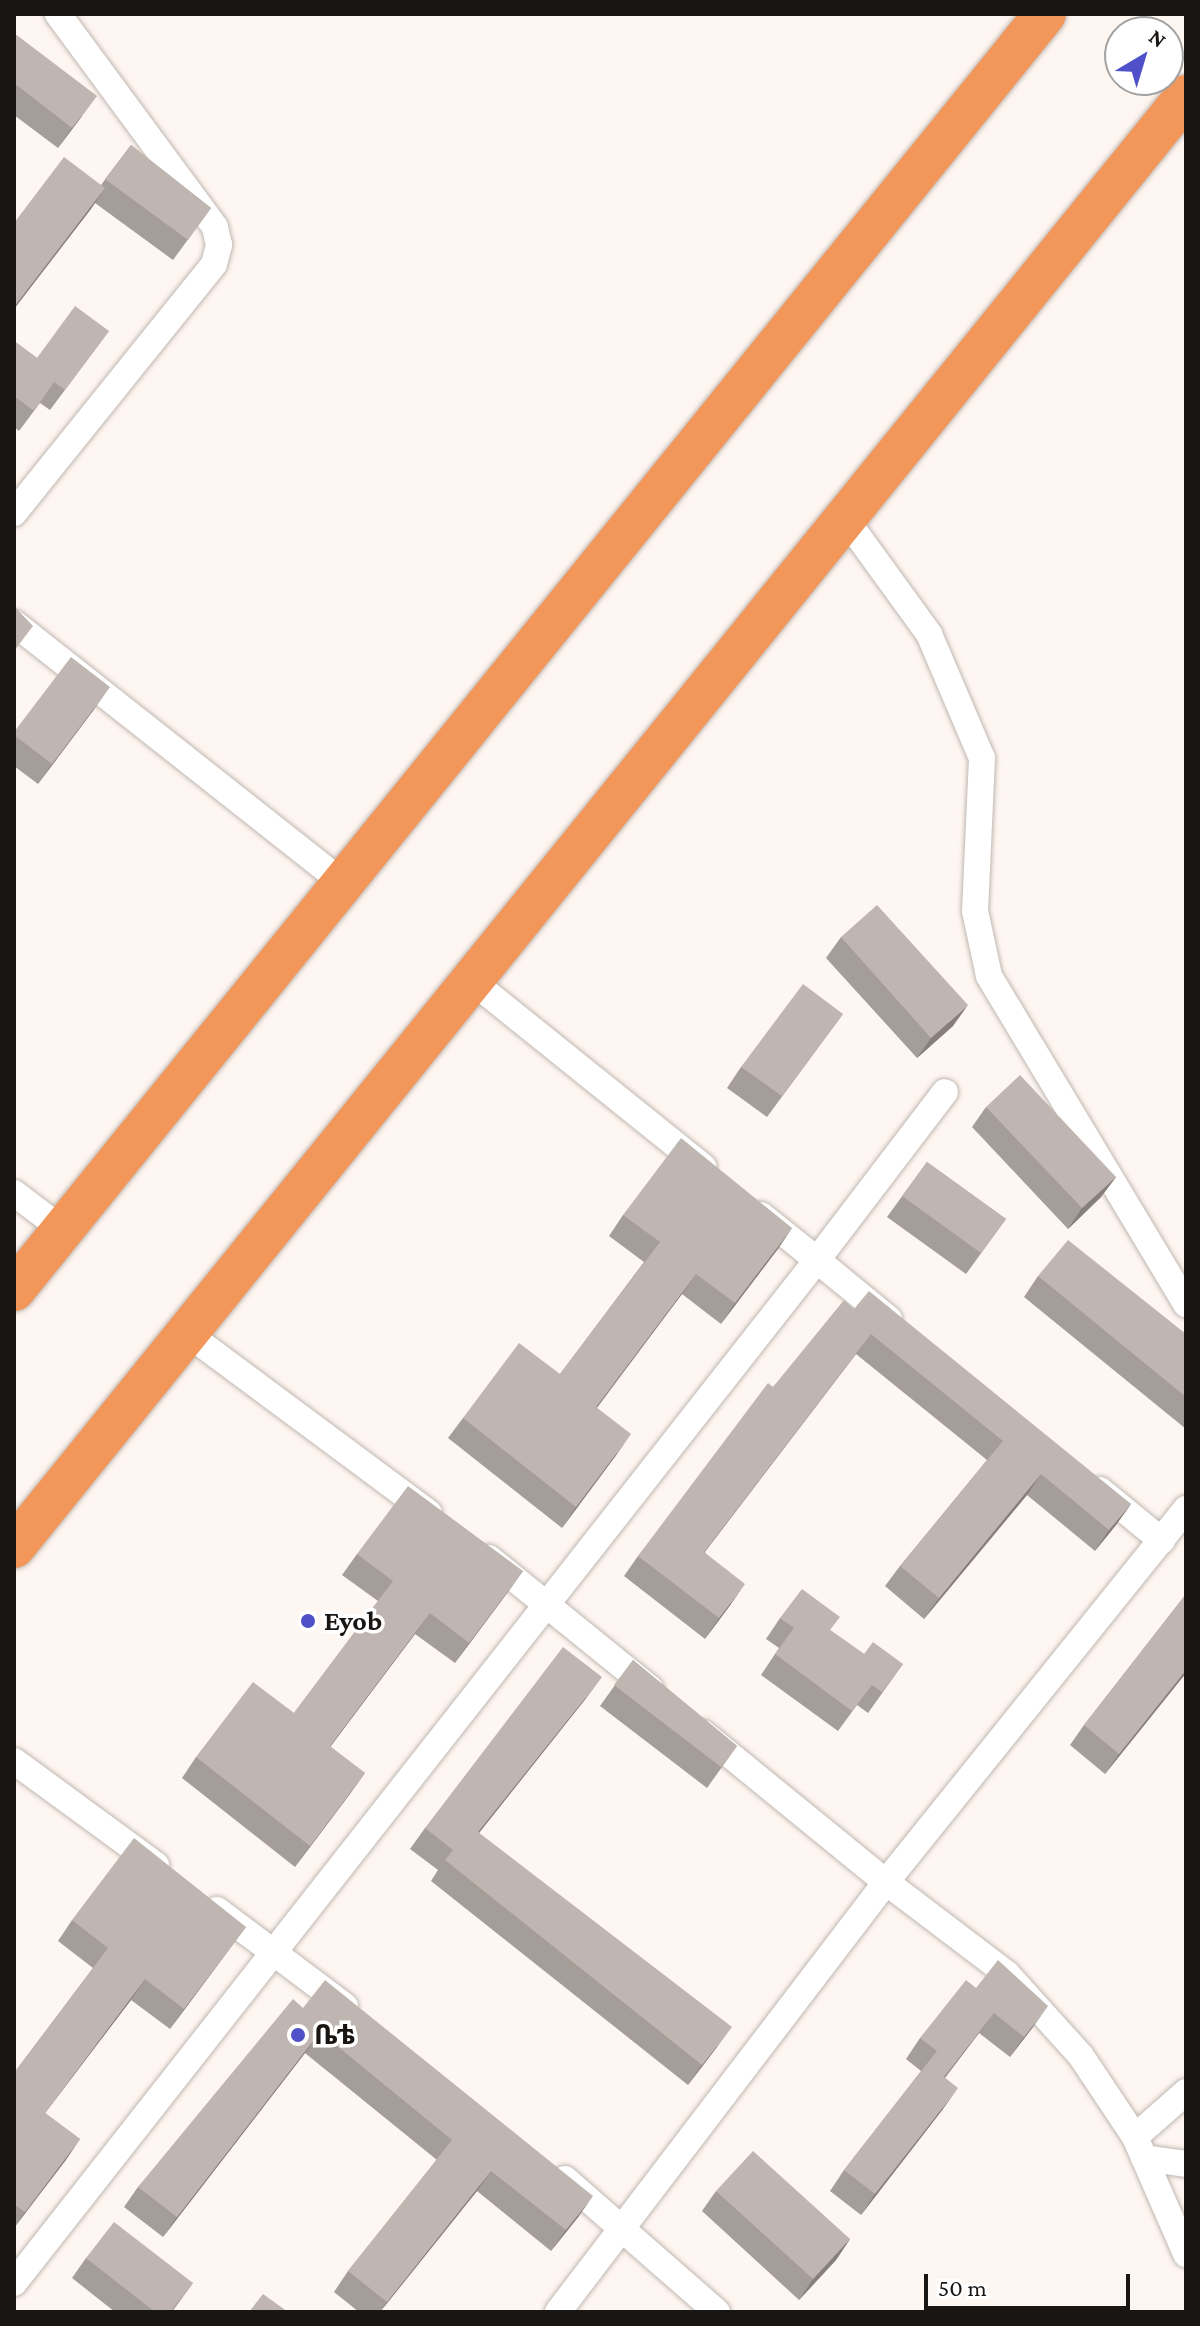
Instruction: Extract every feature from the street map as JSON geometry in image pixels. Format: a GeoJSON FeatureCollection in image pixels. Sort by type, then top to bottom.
{"type":"FeatureCollection","features":[{"type":"Feature","properties":{"kind":"highway"},"geometry":{"type":"LineString","coordinates":[[14,1290],[1045,14]]}},
{"type":"Feature","properties":{"kind":"highway"},"geometry":{"type":"LineString","coordinates":[[14,1547],[847,521],[1186,96]]}},
{"type":"Feature","properties":{"kind":"street"},"geometry":{"type":"LineString","coordinates":[[14,513],[214,264],[219,245],[215,227],[58,14]]}},
{"type":"Feature","properties":{"kind":"street"},"geometry":{"type":"LineString","coordinates":[[847,521],[929,634],[982,758],[975,911],[989,976],[1186,1304]]}},
{"type":"Feature","properties":{"kind":"street"},"geometry":{"type":"LineString","coordinates":[[14,623],[344,884]]}},
{"type":"Feature","properties":{"kind":"street"},"geometry":{"type":"LineString","coordinates":[[472,981],[915,1340]]}},
{"type":"Feature","properties":{"kind":"street"},"geometry":{"type":"LineString","coordinates":[[14,2283],[550,1603],[945,1092]]}},
{"type":"Feature","properties":{"kind":"street"},"geometry":{"type":"LineString","coordinates":[[14,1193],[63,1230]]}},
{"type":"Feature","properties":{"kind":"street"},"geometry":{"type":"LineString","coordinates":[[188,1334],[550,1603],[886,1882],[1007,1974],[1081,2056],[1140,2148],[1186,2254]]}},
{"type":"Feature","properties":{"kind":"street"},"geometry":{"type":"LineString","coordinates":[[1076,1470],[1162,1541]]}},
{"type":"Feature","properties":{"kind":"street"},"geometry":{"type":"LineString","coordinates":[[558,2312],[886,1882],[1186,1509]]}},
{"type":"Feature","properties":{"kind":"street"},"geometry":{"type":"LineString","coordinates":[[14,1761],[174,1878]]}},
{"type":"Feature","properties":{"kind":"street"},"geometry":{"type":"LineString","coordinates":[[199,1896],[371,2025]]}},
{"type":"Feature","properties":{"kind":"street"},"geometry":{"type":"LineString","coordinates":[[1140,2148],[1186,2092]]}},
{"type":"Feature","properties":{"kind":"street"},"geometry":{"type":"LineString","coordinates":[[1140,2148],[1186,2164]]}},
{"type":"Feature","properties":{"kind":"street"},"geometry":{"type":"LineString","coordinates":[[546,2163],[717,2312]]}},
{"type":"Feature","properties":{"kind":"building"},"geometry":{"type":"Polygon","coordinates":[[[14,33],[97,96],[72,128],[14,83],[14,33]]]}},
{"type":"Feature","properties":{"kind":"building"},"geometry":{"type":"Polygon","coordinates":[[[131,145],[211,208],[188,240],[105,179],[131,145]]]}},
{"type":"Feature","properties":{"kind":"building"},"geometry":{"type":"Polygon","coordinates":[[[64,157],[105,188],[14,307],[14,223],[64,157]]]}},
{"type":"Feature","properties":{"kind":"building"},"geometry":{"type":"Polygon","coordinates":[[[75,306],[109,331],[65,390],[54,382],[34,411],[14,396],[14,341],[37,358],[75,306]]]}},
{"type":"Feature","properties":{"kind":"building"},"geometry":{"type":"Polygon","coordinates":[[[14,606],[33,626],[14,651],[14,606]]]}},
{"type":"Feature","properties":{"kind":"building"},"geometry":{"type":"Polygon","coordinates":[[[71,657],[110,687],[52,764],[14,732],[71,657]]]}},
{"type":"Feature","properties":{"kind":"building"},"geometry":{"type":"Polygon","coordinates":[[[877,905],[968,1005],[931,1038],[841,937],[877,905]]]}},
{"type":"Feature","properties":{"kind":"building"},"geometry":{"type":"Polygon","coordinates":[[[803,984],[843,1014],[782,1096],[741,1067],[803,984]]]}},
{"type":"Feature","properties":{"kind":"building"},"geometry":{"type":"Polygon","coordinates":[[[1020,1075],[1116,1177],[1082,1208],[986,1107],[1020,1075]]]}},
{"type":"Feature","properties":{"kind":"building"},"geometry":{"type":"Polygon","coordinates":[[[681,1138],[792,1228],[735,1303],[696,1274],[596,1407],[631,1434],[576,1507],[463,1418],[519,1343],[560,1374],[660,1242],[623,1215],[681,1138]]]}},
{"type":"Feature","properties":{"kind":"building"},"geometry":{"type":"Polygon","coordinates":[[[927,1162],[1006,1219],[981,1253],[902,1196],[927,1162]]]}},
{"type":"Feature","properties":{"kind":"building"},"geometry":{"type":"Polygon","coordinates":[[[1068,1240],[1186,1334],[1186,1397],[1038,1276],[1068,1240]]]}},
{"type":"Feature","properties":{"kind":"building"},"geometry":{"type":"Polygon","coordinates":[[[869,1291],[1131,1504],[1109,1530],[1041,1474],[939,1598],[900,1566],[1003,1441],[871,1334],[704,1552],[745,1584],[719,1618],[638,1556],[768,1383],[773,1387],[844,1300],[854,1309],[869,1291]]]}},
{"type":"Feature","properties":{"kind":"building"},"geometry":{"type":"Polygon","coordinates":[[[408,1486],[523,1571],[469,1643],[430,1613],[330,1746],[365,1773],[310,1846],[196,1757],[253,1682],[294,1713],[393,1581],[357,1554],[408,1486]]]}},
{"type":"Feature","properties":{"kind":"building"},"geometry":{"type":"Polygon","coordinates":[[[802,1589],[840,1617],[830,1630],[864,1654],[873,1642],[903,1664],[882,1692],[872,1685],[852,1711],[775,1654],[794,1628],[780,1618],[802,1589]]]}},
{"type":"Feature","properties":{"kind":"building"},"geometry":{"type":"Polygon","coordinates":[[[1186,1594],[1186,1670],[1119,1754],[1084,1725],[1186,1594]]]}},
{"type":"Feature","properties":{"kind":"building"},"geometry":{"type":"Polygon","coordinates":[[[563,1647],[602,1677],[478,1832],[732,2027],[702,2065],[445,1860],[453,1850],[425,1828],[563,1647]]]}},
{"type":"Feature","properties":{"kind":"building"},"geometry":{"type":"Polygon","coordinates":[[[633,1660],[737,1746],[721,1767],[614,1685],[633,1660]]]}},
{"type":"Feature","properties":{"kind":"building"},"geometry":{"type":"Polygon","coordinates":[[[134,1838],[246,1927],[184,2009],[145,1979],[45,2113],[80,2139],[25,2212],[14,2204],[14,2073],[108,1948],[72,1920],[134,1838]]]}},
{"type":"Feature","properties":{"kind":"building"},"geometry":{"type":"Polygon","coordinates":[[[998,1960],[1048,2006],[1024,2037],[994,2013],[944,2077],[958,2088],[875,2194],[844,2170],[937,2051],[920,2038],[966,1980],[976,1988],[998,1960]]]}},
{"type":"Feature","properties":{"kind":"building"},"geometry":{"type":"Polygon","coordinates":[[[325,1980],[593,2196],[566,2230],[491,2171],[387,2302],[348,2271],[452,2140],[320,2032],[177,2217],[138,2187],[293,1999],[303,2008],[325,1980]]]}},
{"type":"Feature","properties":{"kind":"building"},"geometry":{"type":"Polygon","coordinates":[[[753,2151],[850,2239],[813,2279],[716,2191],[753,2151]]]}},
{"type":"Feature","properties":{"kind":"building"},"geometry":{"type":"Polygon","coordinates":[[[114,2222],[193,2283],[170,2312],[155,2312],[86,2258],[114,2222]]]}},
{"type":"Feature","properties":{"kind":"building"},"geometry":{"type":"Polygon","coordinates":[[[263,2294],[288,2312],[249,2312],[263,2294]]]}},
{"type":"Feature","properties":{"kind":"place","name":"Eyob"},"geometry":{"type":"Point","coordinates":[308,1621]}},
{"type":"Feature","properties":{"kind":"place","name":"ቤቴ"},"geometry":{"type":"Point","coordinates":[298,2035]}}]}
